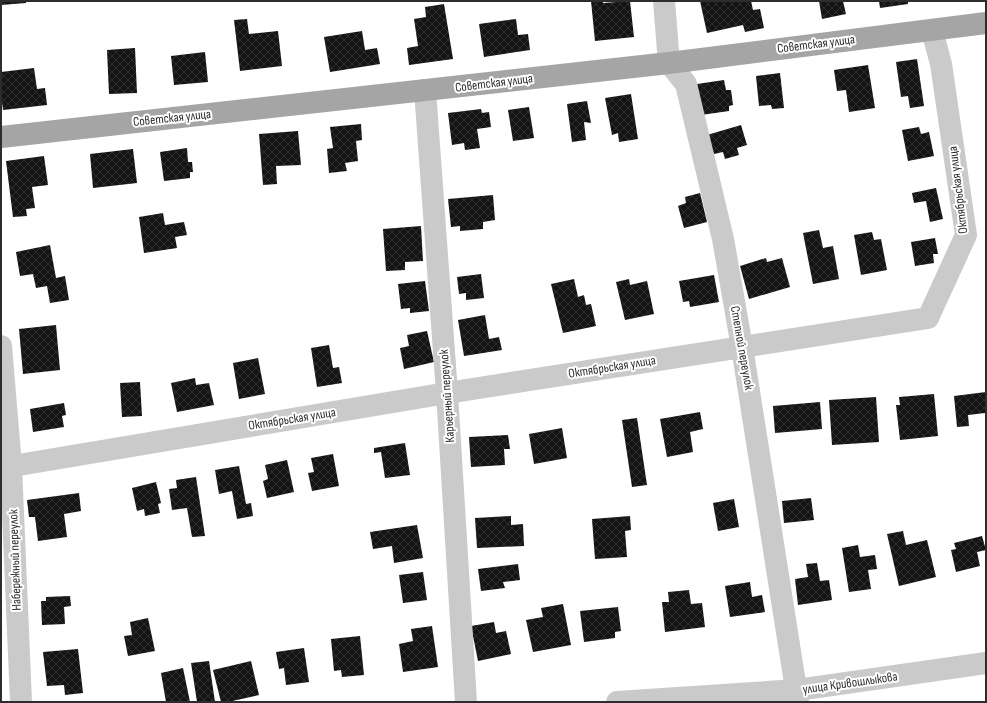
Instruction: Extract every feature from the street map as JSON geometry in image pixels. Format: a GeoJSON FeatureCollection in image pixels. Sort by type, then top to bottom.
{"type":"FeatureCollection","features":[{"type":"Feature","properties":{"kind":"main road","name":"Советская улица"},"geometry":{"type":"LineString","coordinates":[[1,137],[425,90],[986,24]]}},
{"type":"Feature","properties":{"kind":"street"},"geometry":{"type":"LineString","coordinates":[[664,1],[669,62]]}},
{"type":"Feature","properties":{"kind":"street","name":"Октябрьская улица"},"geometry":{"type":"LineString","coordinates":[[6,467],[447,393],[928,318],[966,236],[941,64],[932,30]]}},
{"type":"Feature","properties":{"kind":"street","name":"Степной переулок"},"geometry":{"type":"LineString","coordinates":[[669,62],[686,84],[723,239],[742,347],[797,696]]}},
{"type":"Feature","properties":{"kind":"street","name":"Карьерный переулок"},"geometry":{"type":"LineString","coordinates":[[425,90],[447,393],[466,702]]}},
{"type":"Feature","properties":{"kind":"street","name":"Набережный переулок"},"geometry":{"type":"LineString","coordinates":[[1,346],[6,467],[21,702]]}},
{"type":"Feature","properties":{"kind":"street","name":"улица Кривошлыкова"},"geometry":{"type":"LineString","coordinates":[[617,702],[797,696],[986,663]]}},
{"type":"Feature","properties":{"kind":"building"},"geometry":{"type":"Polygon","coordinates":[[[1,1],[26,1],[26,3],[1,5],[1,1]]]}},
{"type":"Feature","properties":{"kind":"building"},"geometry":{"type":"Polygon","coordinates":[[[591,1],[603,1],[603,3],[630,1],[634,37],[595,41],[591,1]]]}},
{"type":"Feature","properties":{"kind":"building"},"geometry":{"type":"Polygon","coordinates":[[[700,1],[751,1],[753,10],[760,9],[764,28],[745,32],[743,25],[707,33],[700,1]]]}},
{"type":"Feature","properties":{"kind":"building"},"geometry":{"type":"Polygon","coordinates":[[[819,1],[843,1],[846,14],[822,19],[819,1]]]}},
{"type":"Feature","properties":{"kind":"building"},"geometry":{"type":"Polygon","coordinates":[[[879,1],[908,1],[908,4],[880,8],[879,1]]]}},
{"type":"Feature","properties":{"kind":"building"},"geometry":{"type":"Polygon","coordinates":[[[444,4],[453,59],[409,65],[407,48],[418,46],[414,19],[426,17],[425,7],[444,4]]]}},
{"type":"Feature","properties":{"kind":"building"},"geometry":{"type":"Polygon","coordinates":[[[247,19],[249,34],[278,31],[282,66],[240,71],[234,20],[247,19]]]}},
{"type":"Feature","properties":{"kind":"building"},"geometry":{"type":"Polygon","coordinates":[[[516,19],[518,35],[528,34],[530,50],[484,57],[479,24],[516,19]]]}},
{"type":"Feature","properties":{"kind":"building"},"geometry":{"type":"Polygon","coordinates":[[[362,31],[365,50],[377,48],[380,64],[330,72],[324,37],[362,31]]]}},
{"type":"Feature","properties":{"kind":"building"},"geometry":{"type":"Polygon","coordinates":[[[135,48],[137,93],[109,94],[107,50],[135,48]]]}},
{"type":"Feature","properties":{"kind":"building"},"geometry":{"type":"Polygon","coordinates":[[[205,52],[208,82],[174,85],[171,56],[205,52]]]}},
{"type":"Feature","properties":{"kind":"building"},"geometry":{"type":"Polygon","coordinates":[[[917,59],[924,106],[910,108],[908,96],[901,97],[896,62],[917,59]]]}},
{"type":"Feature","properties":{"kind":"building"},"geometry":{"type":"Polygon","coordinates":[[[868,65],[875,108],[849,112],[846,90],[837,91],[834,70],[868,65]]]}},
{"type":"Feature","properties":{"kind":"building"},"geometry":{"type":"Polygon","coordinates":[[[34,68],[37,89],[45,88],[47,105],[3,110],[1,72],[34,68]]]}},
{"type":"Feature","properties":{"kind":"building"},"geometry":{"type":"Polygon","coordinates":[[[780,73],[784,108],[772,109],[771,105],[759,106],[756,76],[780,73]]]}},
{"type":"Feature","properties":{"kind":"building"},"geometry":{"type":"Polygon","coordinates":[[[724,80],[726,90],[731,90],[733,105],[729,106],[729,111],[701,115],[697,84],[724,80]]]}},
{"type":"Feature","properties":{"kind":"building"},"geometry":{"type":"Polygon","coordinates":[[[631,94],[638,139],[619,142],[618,133],[612,135],[605,98],[631,94]]]}},
{"type":"Feature","properties":{"kind":"building"},"geometry":{"type":"Polygon","coordinates":[[[587,101],[591,123],[584,122],[586,140],[572,142],[567,104],[587,101]]]}},
{"type":"Feature","properties":{"kind":"building"},"geometry":{"type":"Polygon","coordinates":[[[529,107],[534,138],[513,141],[508,110],[529,107]]]}},
{"type":"Feature","properties":{"kind":"building"},"geometry":{"type":"Polygon","coordinates":[[[481,109],[482,113],[489,112],[491,127],[477,129],[480,148],[465,150],[464,143],[452,145],[448,113],[481,109]]]}},
{"type":"Feature","properties":{"kind":"building"},"geometry":{"type":"Polygon","coordinates":[[[361,124],[362,140],[356,141],[358,161],[345,163],[347,171],[329,173],[327,149],[333,148],[330,127],[361,124]]]}},
{"type":"Feature","properties":{"kind":"building"},"geometry":{"type":"Polygon","coordinates":[[[741,125],[747,145],[737,148],[739,155],[725,159],[723,152],[714,154],[707,135],[741,125]]]}},
{"type":"Feature","properties":{"kind":"building"},"geometry":{"type":"Polygon","coordinates":[[[919,127],[921,134],[929,132],[934,156],[908,161],[902,130],[919,127]]]}},
{"type":"Feature","properties":{"kind":"building"},"geometry":{"type":"Polygon","coordinates":[[[298,131],[301,165],[276,166],[277,184],[263,185],[259,134],[298,131]]]}},
{"type":"Feature","properties":{"kind":"building"},"geometry":{"type":"Polygon","coordinates":[[[187,148],[188,162],[192,162],[193,172],[190,172],[190,178],[164,181],[160,152],[187,148]]]}},
{"type":"Feature","properties":{"kind":"building"},"geometry":{"type":"Polygon","coordinates":[[[133,149],[137,183],[93,188],[90,154],[133,149]]]}},
{"type":"Feature","properties":{"kind":"building"},"geometry":{"type":"Polygon","coordinates":[[[44,156],[48,185],[32,187],[35,208],[26,209],[27,216],[13,217],[6,161],[44,156]]]}},
{"type":"Feature","properties":{"kind":"building"},"geometry":{"type":"Polygon","coordinates":[[[936,188],[943,219],[930,222],[926,201],[914,203],[912,193],[936,188]]]}},
{"type":"Feature","properties":{"kind":"building"},"geometry":{"type":"Polygon","coordinates":[[[700,193],[707,222],[684,228],[678,206],[686,203],[685,197],[700,193]]]}},
{"type":"Feature","properties":{"kind":"building"},"geometry":{"type":"Polygon","coordinates":[[[493,195],[495,220],[483,222],[483,229],[460,231],[460,226],[451,227],[448,199],[493,195]]]}},
{"type":"Feature","properties":{"kind":"building"},"geometry":{"type":"Polygon","coordinates":[[[163,213],[165,225],[184,222],[187,235],[175,237],[177,248],[144,253],[139,217],[163,213]]]}},
{"type":"Feature","properties":{"kind":"building"},"geometry":{"type":"Polygon","coordinates":[[[421,226],[423,261],[405,262],[405,270],[386,271],[383,229],[421,226]]]}},
{"type":"Feature","properties":{"kind":"building"},"geometry":{"type":"Polygon","coordinates":[[[819,230],[823,248],[833,246],[839,279],[813,284],[803,233],[819,230]]]}},
{"type":"Feature","properties":{"kind":"building"},"geometry":{"type":"Polygon","coordinates":[[[872,232],[874,240],[881,239],[887,270],[861,275],[854,235],[872,232]]]}},
{"type":"Feature","properties":{"kind":"building"},"geometry":{"type":"Polygon","coordinates":[[[935,238],[938,254],[933,254],[934,263],[915,266],[911,242],[935,238]]]}},
{"type":"Feature","properties":{"kind":"building"},"geometry":{"type":"Polygon","coordinates":[[[50,245],[56,278],[65,276],[69,300],[50,303],[47,286],[36,288],[33,274],[20,276],[16,252],[50,245]]]}},
{"type":"Feature","properties":{"kind":"building"},"geometry":{"type":"Polygon","coordinates":[[[766,258],[767,262],[782,258],[790,287],[749,299],[740,266],[766,258]]]}},
{"type":"Feature","properties":{"kind":"building"},"geometry":{"type":"Polygon","coordinates":[[[481,274],[484,298],[466,300],[466,293],[459,294],[457,277],[481,274]]]}},
{"type":"Feature","properties":{"kind":"building"},"geometry":{"type":"Polygon","coordinates":[[[714,275],[719,302],[690,307],[689,301],[683,302],[679,281],[714,275]]]}},
{"type":"Feature","properties":{"kind":"building"},"geometry":{"type":"Polygon","coordinates":[[[574,279],[578,297],[584,295],[586,305],[591,304],[596,326],[563,333],[551,284],[574,279]]]}},
{"type":"Feature","properties":{"kind":"building"},"geometry":{"type":"Polygon","coordinates":[[[629,279],[630,285],[647,281],[654,314],[625,320],[616,282],[629,279]]]}},
{"type":"Feature","properties":{"kind":"building"},"geometry":{"type":"Polygon","coordinates":[[[425,281],[429,311],[410,313],[410,308],[401,309],[398,284],[425,281]]]}},
{"type":"Feature","properties":{"kind":"building"},"geometry":{"type":"Polygon","coordinates":[[[485,315],[489,339],[499,337],[502,350],[464,356],[458,320],[485,315]]]}},
{"type":"Feature","properties":{"kind":"building"},"geometry":{"type":"Polygon","coordinates":[[[56,325],[60,370],[23,374],[19,329],[56,325]]]}},
{"type":"Feature","properties":{"kind":"building"},"geometry":{"type":"Polygon","coordinates":[[[427,331],[434,362],[404,369],[400,348],[409,346],[407,335],[427,331]]]}},
{"type":"Feature","properties":{"kind":"building"},"geometry":{"type":"Polygon","coordinates":[[[329,345],[333,368],[339,367],[342,383],[317,387],[311,348],[329,345]]]}},
{"type":"Feature","properties":{"kind":"building"},"geometry":{"type":"Polygon","coordinates":[[[258,358],[265,394],[239,399],[233,363],[258,358]]]}},
{"type":"Feature","properties":{"kind":"building"},"geometry":{"type":"Polygon","coordinates":[[[195,378],[196,385],[209,383],[214,405],[177,412],[171,383],[195,378]]]}},
{"type":"Feature","properties":{"kind":"building"},"geometry":{"type":"Polygon","coordinates":[[[140,382],[142,416],[122,417],[120,383],[140,382]]]}},
{"type":"Feature","properties":{"kind":"building"},"geometry":{"type":"Polygon","coordinates":[[[986,392],[986,416],[985,413],[968,415],[969,426],[957,427],[954,396],[986,392]]]}},
{"type":"Feature","properties":{"kind":"building"},"geometry":{"type":"Polygon","coordinates":[[[934,394],[938,436],[900,440],[896,405],[900,405],[899,397],[934,394]]]}},
{"type":"Feature","properties":{"kind":"building"},"geometry":{"type":"Polygon","coordinates":[[[876,397],[879,442],[832,445],[829,400],[876,397]]]}},
{"type":"Feature","properties":{"kind":"building"},"geometry":{"type":"Polygon","coordinates":[[[820,402],[822,429],[775,433],[773,406],[820,402]]]}},
{"type":"Feature","properties":{"kind":"building"},"geometry":{"type":"Polygon","coordinates":[[[64,403],[66,415],[62,416],[64,427],[33,432],[30,409],[64,403]]]}},
{"type":"Feature","properties":{"kind":"building"},"geometry":{"type":"Polygon","coordinates":[[[700,412],[703,429],[690,432],[693,452],[667,457],[660,419],[700,412]]]}},
{"type":"Feature","properties":{"kind":"building"},"geometry":{"type":"Polygon","coordinates":[[[637,418],[647,485],[632,487],[622,420],[637,418]]]}},
{"type":"Feature","properties":{"kind":"building"},"geometry":{"type":"Polygon","coordinates":[[[562,428],[567,458],[534,464],[529,434],[562,428]]]}},
{"type":"Feature","properties":{"kind":"building"},"geometry":{"type":"Polygon","coordinates":[[[508,435],[510,449],[504,449],[505,465],[471,467],[469,437],[508,435]]]}},
{"type":"Feature","properties":{"kind":"building"},"geometry":{"type":"Polygon","coordinates":[[[405,443],[410,475],[385,478],[381,452],[374,453],[374,448],[405,443]]]}},
{"type":"Feature","properties":{"kind":"building"},"geometry":{"type":"Polygon","coordinates":[[[333,454],[339,486],[312,491],[308,473],[314,472],[311,458],[333,454]]]}},
{"type":"Feature","properties":{"kind":"building"},"geometry":{"type":"Polygon","coordinates":[[[287,460],[294,492],[267,498],[263,481],[268,479],[265,465],[287,460]]]}},
{"type":"Feature","properties":{"kind":"building"},"geometry":{"type":"Polygon","coordinates":[[[239,466],[246,504],[251,503],[253,516],[237,519],[232,491],[219,494],[215,470],[239,466]]]}},
{"type":"Feature","properties":{"kind":"building"},"geometry":{"type":"Polygon","coordinates":[[[196,477],[205,536],[192,537],[187,508],[172,510],[169,489],[177,488],[176,480],[196,477]]]}},
{"type":"Feature","properties":{"kind":"building"},"geometry":{"type":"Polygon","coordinates":[[[156,482],[161,503],[158,504],[160,513],[145,516],[144,509],[137,511],[132,488],[156,482]]]}},
{"type":"Feature","properties":{"kind":"building"},"geometry":{"type":"Polygon","coordinates":[[[79,493],[81,511],[64,514],[67,537],[38,541],[35,517],[29,517],[27,500],[79,493]]]}},
{"type":"Feature","properties":{"kind":"building"},"geometry":{"type":"Polygon","coordinates":[[[811,498],[814,520],[784,523],[782,501],[811,498]]]}},
{"type":"Feature","properties":{"kind":"building"},"geometry":{"type":"Polygon","coordinates":[[[734,499],[739,527],[718,531],[713,503],[734,499]]]}},
{"type":"Feature","properties":{"kind":"building"},"geometry":{"type":"Polygon","coordinates":[[[511,516],[511,525],[523,524],[524,546],[477,548],[475,518],[511,516]]]}},
{"type":"Feature","properties":{"kind":"building"},"geometry":{"type":"Polygon","coordinates":[[[630,516],[631,530],[625,531],[627,557],[595,559],[592,519],[630,516]]]}},
{"type":"Feature","properties":{"kind":"building"},"geometry":{"type":"Polygon","coordinates":[[[417,525],[423,558],[394,563],[392,546],[373,549],[370,532],[417,525]]]}},
{"type":"Feature","properties":{"kind":"building"},"geometry":{"type":"Polygon","coordinates":[[[903,531],[906,545],[927,540],[936,577],[899,586],[887,534],[903,531]]]}},
{"type":"Feature","properties":{"kind":"building"},"geometry":{"type":"Polygon","coordinates":[[[982,536],[986,550],[977,552],[980,566],[956,572],[951,550],[956,549],[954,543],[982,536]]]}},
{"type":"Feature","properties":{"kind":"building"},"geometry":{"type":"Polygon","coordinates":[[[858,545],[860,557],[875,555],[877,569],[868,570],[871,589],[849,592],[842,548],[858,545]]]}},
{"type":"Feature","properties":{"kind":"building"},"geometry":{"type":"Polygon","coordinates":[[[817,563],[820,581],[829,580],[832,600],[798,605],[795,579],[808,577],[806,564],[817,563]]]}},
{"type":"Feature","properties":{"kind":"building"},"geometry":{"type":"Polygon","coordinates":[[[518,564],[520,580],[503,582],[505,588],[481,591],[478,569],[518,564]]]}},
{"type":"Feature","properties":{"kind":"building"},"geometry":{"type":"Polygon","coordinates":[[[423,572],[427,600],[403,603],[399,575],[423,572]]]}},
{"type":"Feature","properties":{"kind":"building"},"geometry":{"type":"Polygon","coordinates":[[[750,582],[752,597],[762,595],[765,612],[730,617],[725,586],[750,582]]]}},
{"type":"Feature","properties":{"kind":"building"},"geometry":{"type":"Polygon","coordinates":[[[689,590],[691,604],[702,603],[705,627],[665,632],[662,602],[669,602],[668,592],[689,590]]]}},
{"type":"Feature","properties":{"kind":"building"},"geometry":{"type":"Polygon","coordinates":[[[70,596],[71,606],[64,607],[65,624],[42,625],[41,601],[46,601],[46,597],[70,596]]]}},
{"type":"Feature","properties":{"kind":"building"},"geometry":{"type":"Polygon","coordinates":[[[563,604],[571,645],[533,652],[526,620],[543,617],[541,608],[563,604]]]}},
{"type":"Feature","properties":{"kind":"building"},"geometry":{"type":"Polygon","coordinates":[[[618,607],[621,631],[615,632],[615,638],[584,642],[580,611],[618,607]]]}},
{"type":"Feature","properties":{"kind":"building"},"geometry":{"type":"Polygon","coordinates":[[[148,618],[155,651],[128,656],[124,636],[132,635],[130,622],[148,618]]]}},
{"type":"Feature","properties":{"kind":"building"},"geometry":{"type":"Polygon","coordinates":[[[494,622],[496,633],[506,631],[511,654],[478,661],[471,626],[494,622]]]}},
{"type":"Feature","properties":{"kind":"building"},"geometry":{"type":"Polygon","coordinates":[[[432,626],[438,667],[403,672],[399,644],[413,641],[411,629],[432,626]]]}},
{"type":"Feature","properties":{"kind":"building"},"geometry":{"type":"Polygon","coordinates":[[[360,636],[364,675],[342,677],[341,670],[334,671],[331,639],[360,636]]]}},
{"type":"Feature","properties":{"kind":"building"},"geometry":{"type":"Polygon","coordinates":[[[304,648],[309,682],[286,685],[284,668],[279,669],[276,652],[304,648]]]}},
{"type":"Feature","properties":{"kind":"building"},"geometry":{"type":"Polygon","coordinates":[[[78,649],[83,693],[65,695],[64,685],[47,686],[43,652],[78,649]]]}},
{"type":"Feature","properties":{"kind":"building"},"geometry":{"type":"Polygon","coordinates":[[[209,661],[215,702],[197,702],[191,663],[209,661]]]}},
{"type":"Feature","properties":{"kind":"building"},"geometry":{"type":"Polygon","coordinates":[[[251,661],[259,695],[228,702],[221,702],[213,670],[251,661]]]}},
{"type":"Feature","properties":{"kind":"building"},"geometry":{"type":"Polygon","coordinates":[[[183,668],[190,702],[166,702],[161,673],[183,668]]]}}]}
